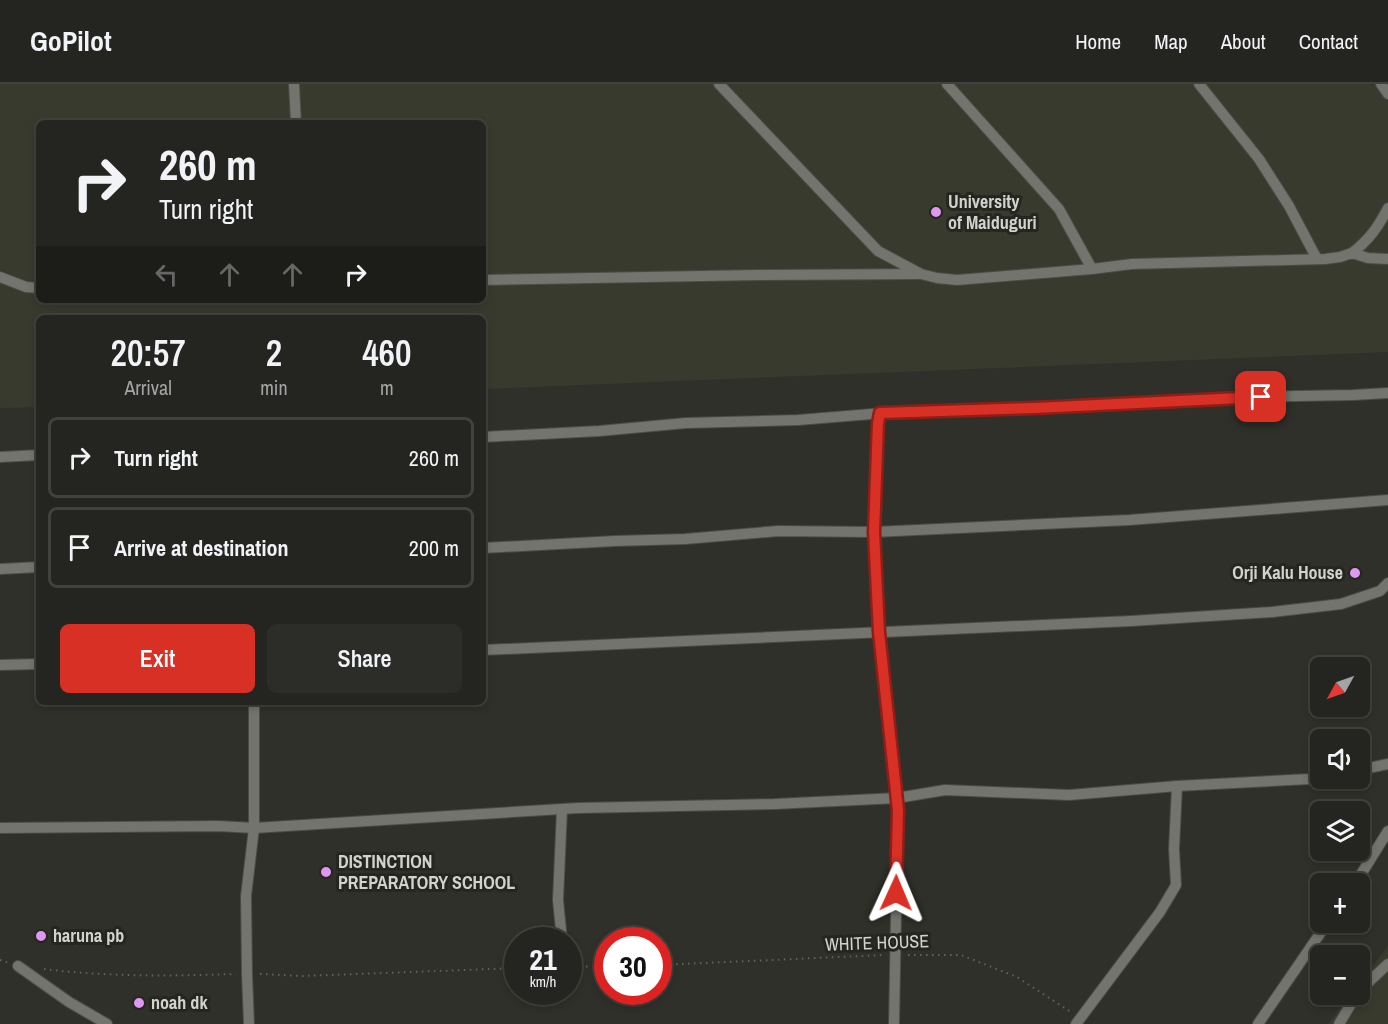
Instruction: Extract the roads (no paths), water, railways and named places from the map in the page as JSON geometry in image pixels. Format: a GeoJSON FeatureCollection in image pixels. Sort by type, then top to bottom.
{"type":"FeatureCollection","features":[{"type":"Feature","properties":{"kind":"street"},"geometry":{"type":"LineString","coordinates":[[294,84],[296,120]]}},
{"type":"Feature","properties":{"kind":"street"},"geometry":{"type":"LineString","coordinates":[[719,84],[878,251],[921,273],[937,278],[957,280],[1132,264],[1340,257],[1352,252],[1366,241],[1377,228],[1388,208]]}},
{"type":"Feature","properties":{"kind":"street"},"geometry":{"type":"LineString","coordinates":[[947,84],[1059,209],[1092,269]]}},
{"type":"Feature","properties":{"kind":"street"},"geometry":{"type":"LineString","coordinates":[[1199,84],[1259,159],[1289,206],[1317,259]]}},
{"type":"Feature","properties":{"kind":"street"},"geometry":{"type":"LineString","coordinates":[[1381,84],[1388,94]]}},
{"type":"Feature","properties":{"kind":"street"},"geometry":{"type":"LineString","coordinates":[[1352,252],[1368,258],[1388,259]]}},
{"type":"Feature","properties":{"kind":"street"},"geometry":{"type":"LineString","coordinates":[[486,280],[921,273]]}},
{"type":"Feature","properties":{"kind":"street"},"geometry":{"type":"LineString","coordinates":[[0,277],[26,287],[36,288]]}},
{"type":"Feature","properties":{"kind":"street"},"geometry":{"type":"LineString","coordinates":[[486,437],[600,431],[686,423],[798,420],[880,413],[1178,402],[1238,397],[1388,393]]}},
{"type":"Feature","properties":{"kind":"street"},"geometry":{"type":"LineString","coordinates":[[880,413],[874,532],[879,632],[898,810],[894,1024]]}},
{"type":"Feature","properties":{"kind":"street"},"geometry":{"type":"LineString","coordinates":[[0,457],[36,455]]}},
{"type":"Feature","properties":{"kind":"street"},"geometry":{"type":"LineString","coordinates":[[486,548],[685,539],[778,531],[874,532],[1129,519],[1388,500]]}},
{"type":"Feature","properties":{"kind":"street"},"geometry":{"type":"LineString","coordinates":[[0,569],[36,567]]}},
{"type":"Feature","properties":{"kind":"street"},"geometry":{"type":"LineString","coordinates":[[486,650],[1131,621],[1272,612],[1341,604],[1380,591],[1388,583]]}},
{"type":"Feature","properties":{"kind":"street"},"geometry":{"type":"LineString","coordinates":[[0,665],[36,664]]}},
{"type":"Feature","properties":{"kind":"street"},"geometry":{"type":"LineString","coordinates":[[249,1024],[246,896],[254,828],[254,705]]}},
{"type":"Feature","properties":{"kind":"street"},"geometry":{"type":"LineString","coordinates":[[1370,768],[1388,764]]}},
{"type":"Feature","properties":{"kind":"street"},"geometry":{"type":"LineString","coordinates":[[0,828],[218,826],[254,828],[578,808],[775,804],[897,798],[945,790],[1069,795],[1177,786],[1310,779]]}},
{"type":"Feature","properties":{"kind":"street"},"geometry":{"type":"LineString","coordinates":[[1079,1021],[1160,912],[1176,885],[1174,849],[1177,786]]}},
{"type":"Feature","properties":{"kind":"street"},"geometry":{"type":"LineString","coordinates":[[561,927],[558,900],[562,809]]}},
{"type":"Feature","properties":{"kind":"street"},"geometry":{"type":"LineString","coordinates":[[1362,873],[1388,831]]}},
{"type":"Feature","properties":{"kind":"street"},"geometry":{"type":"LineString","coordinates":[[1258,1024],[1320,933]]}},
{"type":"Feature","properties":{"kind":"street"},"geometry":{"type":"LineString","coordinates":[[1370,981],[1388,964]]}},
{"type":"Feature","properties":{"kind":"street"},"geometry":{"type":"LineString","coordinates":[[18,966],[69,1002],[108,1024]]}},
{"type":"Feature","properties":{"kind":"street"},"geometry":{"type":"LineString","coordinates":[[1339,1024],[1351,1005]]}},
{"type":"Feature","properties":{"kind":"place","name":"University of Maiduguri"},"geometry":{"type":"Point","coordinates":[936,212]}},
{"type":"Feature","properties":{"kind":"place","name":"Orji Kalu House"},"geometry":{"type":"Point","coordinates":[1355,573]}},
{"type":"Feature","properties":{"kind":"place","name":"DISTINCTION PREPARATORY SCHOOL"},"geometry":{"type":"Point","coordinates":[326,872]}},
{"type":"Feature","properties":{"kind":"place","name":"haruna pb"},"geometry":{"type":"Point","coordinates":[41,936]}},
{"type":"Feature","properties":{"kind":"place","name":"noah dk"},"geometry":{"type":"Point","coordinates":[139,1003]}}]}
